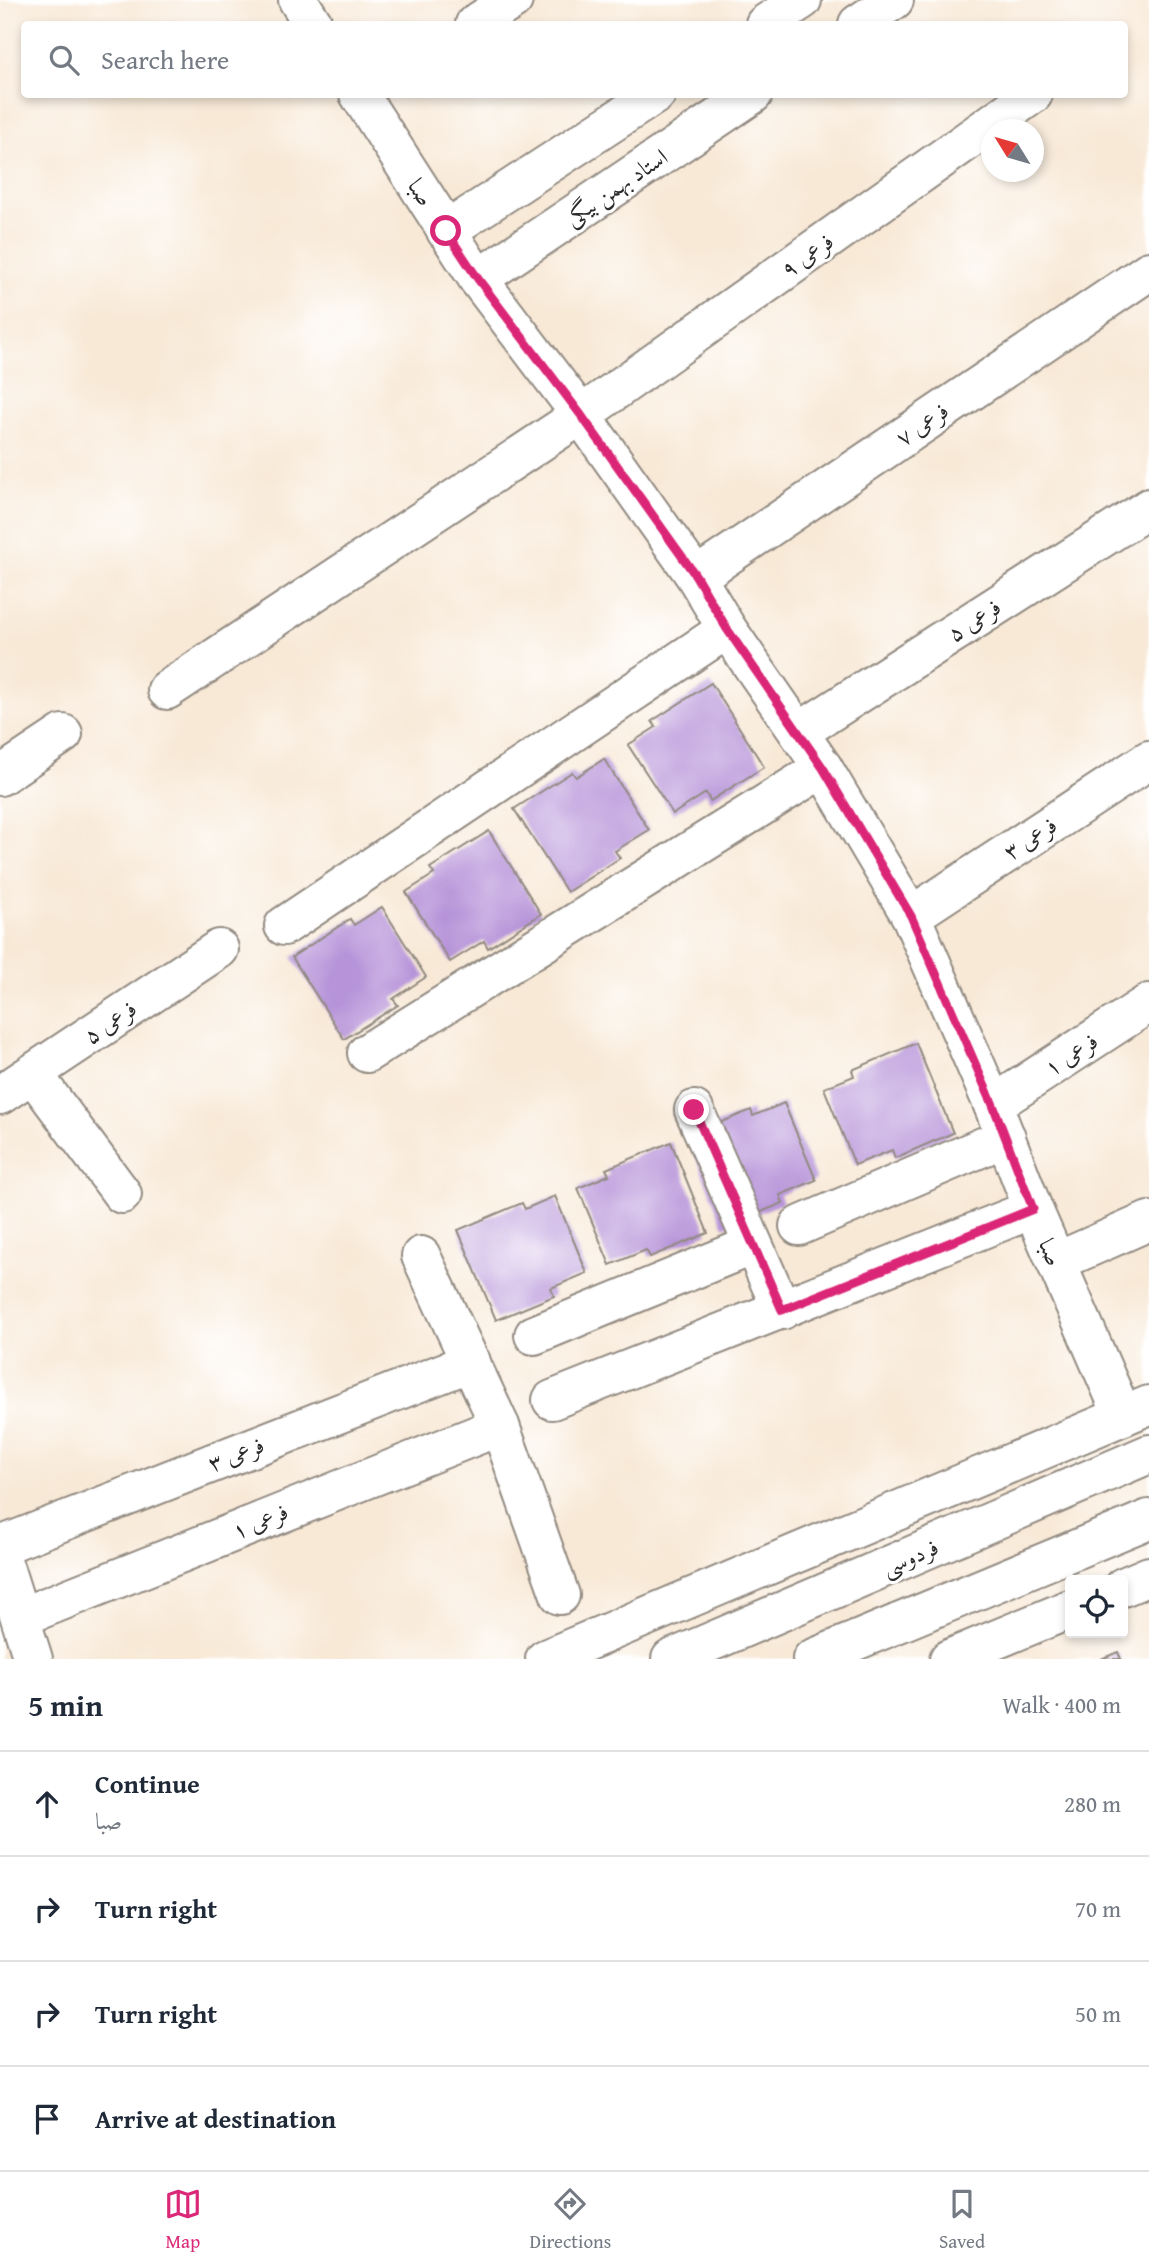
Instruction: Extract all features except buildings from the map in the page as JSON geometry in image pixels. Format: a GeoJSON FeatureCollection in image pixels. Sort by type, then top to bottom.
{"type":"FeatureCollection","features":[{"type":"Feature","properties":{"kind":"street"},"geometry":{"type":"LineString","coordinates":[[298,0],[311,21]]}},
{"type":"Feature","properties":{"kind":"street"},"geometry":{"type":"LineString","coordinates":[[480,21],[513,0]]}},
{"type":"Feature","properties":{"kind":"street"},"geometry":{"type":"LineString","coordinates":[[770,21],[802,0]]}},
{"type":"Feature","properties":{"kind":"street"},"geometry":{"type":"LineString","coordinates":[[862,21],[894,0]]}},
{"type":"Feature","properties":{"kind":"street","name":"صبا"},"geometry":{"type":"LineString","coordinates":[[364,98],[478,279],[581,415],[696,576],[727,629],[823,768],[911,916],[1056,1262],[1136,1410]]}},
{"type":"Feature","properties":{"kind":"street"},"geometry":{"type":"LineString","coordinates":[[446,231],[650,98]]}},
{"type":"Feature","properties":{"kind":"street","name":"استاد بهمن بیگی"},"geometry":{"type":"LineString","coordinates":[[478,279],[747,98]]}},
{"type":"Feature","properties":{"kind":"street","name":"فرعی ۹"},"geometry":{"type":"LineString","coordinates":[[167,690],[581,415],[1027,98]]}},
{"type":"Feature","properties":{"kind":"street","name":"فرعی ۷"},"geometry":{"type":"LineString","coordinates":[[696,576],[1149,271]]}},
{"type":"Feature","properties":{"kind":"street","name":"فرعی ۵"},"geometry":{"type":"LineString","coordinates":[[799,732],[1149,508]]}},
{"type":"Feature","properties":{"kind":"street"},"geometry":{"type":"LineString","coordinates":[[284,926],[727,629]]}},
{"type":"Feature","properties":{"kind":"street"},"geometry":{"type":"LineString","coordinates":[[0,776],[63,734]]}},
{"type":"Feature","properties":{"kind":"street","name":"فرعی ۳"},"geometry":{"type":"LineString","coordinates":[[911,916],[1149,760]]}},
{"type":"Feature","properties":{"kind":"street"},"geometry":{"type":"LineString","coordinates":[[367,1054],[823,768]]}},
{"type":"Feature","properties":{"kind":"street","name":"فرعی ۵"},"geometry":{"type":"LineString","coordinates":[[0,1095],[219,949]]}},
{"type":"Feature","properties":{"kind":"street","name":"فرعی ۱"},"geometry":{"type":"LineString","coordinates":[[799,1226],[999,1121],[1149,1003]]}},
{"type":"Feature","properties":{"kind":"street"},"geometry":{"type":"LineString","coordinates":[[33,1074],[122,1194]]}},
{"type":"Feature","properties":{"kind":"street"},"geometry":{"type":"LineString","coordinates":[[694,1110],[782,1310]]}},
{"type":"Feature","properties":{"kind":"street"},"geometry":{"type":"LineString","coordinates":[[552,1400],[1033,1209]]}},
{"type":"Feature","properties":{"kind":"street"},"geometry":{"type":"LineString","coordinates":[[1056,1262],[1149,1221]]}},
{"type":"Feature","properties":{"kind":"street"},"geometry":{"type":"LineString","coordinates":[[534,1335],[753,1245]]}},
{"type":"Feature","properties":{"kind":"street"},"geometry":{"type":"LineString","coordinates":[[421,1256],[500,1426],[560,1595]]}},
{"type":"Feature","properties":{"kind":"street","name":"فرعی ۳"},"geometry":{"type":"LineString","coordinates":[[0,1546],[471,1362]]}},
{"type":"Feature","properties":{"kind":"street"},"geometry":{"type":"LineString","coordinates":[[545,1659],[1136,1410]]}},
{"type":"Feature","properties":{"kind":"street","name":"فرعی ۱"},"geometry":{"type":"LineString","coordinates":[[21,1617],[500,1426]]}},
{"type":"Feature","properties":{"kind":"street","name":"فردوسی"},"geometry":{"type":"LineString","coordinates":[[671,1659],[1148,1455]]}},
{"type":"Feature","properties":{"kind":"street"},"geometry":{"type":"LineString","coordinates":[[811,1659],[1149,1519]]}},
{"type":"Feature","properties":{"kind":"street"},"geometry":{"type":"LineString","coordinates":[[0,1554],[33,1659]]}},
{"type":"Feature","properties":{"kind":"street"},"geometry":{"type":"LineString","coordinates":[[1128,1585],[1149,1576]]}},
{"type":"Feature","properties":{"kind":"street"},"geometry":{"type":"LineString","coordinates":[[949,1659],[1065,1611]]}},
{"type":"Feature","properties":{"kind":"street"},"geometry":{"type":"LineString","coordinates":[[624,1626],[761,1621]]}},
{"type":"Feature","properties":{"kind":"route"},"geometry":{"type":"LineString","coordinates":[[446,231],[478,279],[581,415],[696,576],[727,629],[823,768],[911,916],[993,1105],[1033,1209],[782,1310],[694,1110]]}}]}
